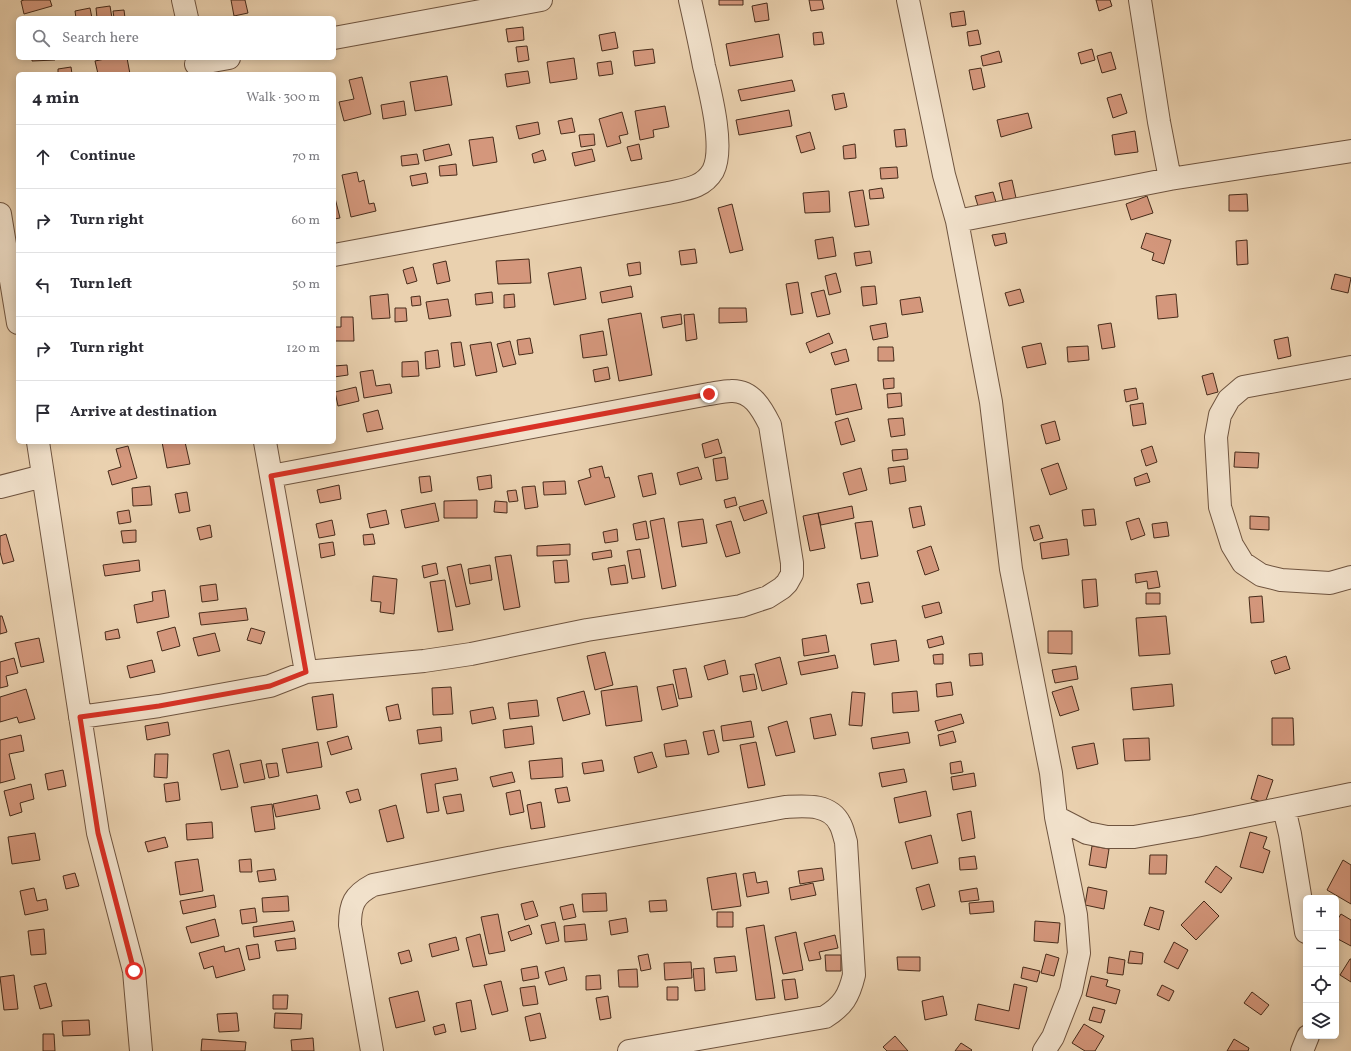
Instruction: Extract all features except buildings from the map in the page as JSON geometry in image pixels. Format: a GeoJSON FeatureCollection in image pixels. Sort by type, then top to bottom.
{"type":"FeatureCollection","features":[{"type":"Feature","properties":{"kind":"street"},"geometry":{"type":"LineString","coordinates":[[183,0],[187,16]]}},
{"type":"Feature","properties":{"kind":"street"},"geometry":{"type":"LineString","coordinates":[[336,38],[541,0]]}},
{"type":"Feature","properties":{"kind":"street"},"geometry":{"type":"LineString","coordinates":[[336,255],[661,195],[700,186],[713,171],[718,140],[715,115],[690,0]]}},
{"type":"Feature","properties":{"kind":"street"},"geometry":{"type":"LineString","coordinates":[[908,0],[944,175],[957,221],[991,402],[1011,569],[1051,773],[1056,817],[1076,915],[1079,953],[1071,991],[1053,1036],[1044,1051]]}},
{"type":"Feature","properties":{"kind":"street"},"geometry":{"type":"LineString","coordinates":[[1140,0],[1159,122],[1170,180]]}},
{"type":"Feature","properties":{"kind":"street"},"geometry":{"type":"LineString","coordinates":[[196,65],[220,60]]}},
{"type":"Feature","properties":{"kind":"street"},"geometry":{"type":"LineString","coordinates":[[957,221],[1170,180],[1351,151]]}},
{"type":"Feature","properties":{"kind":"street"},"geometry":{"type":"LineString","coordinates":[[0,214],[16,311]]}},
{"type":"Feature","properties":{"kind":"street"},"geometry":{"type":"LineString","coordinates":[[1351,367],[1243,387],[1229,399],[1220,415],[1216,438],[1220,507],[1232,545],[1243,562],[1261,575],[1281,580],[1330,582],[1351,577]]}},
{"type":"Feature","properties":{"kind":"street"},"geometry":{"type":"LineString","coordinates":[[80,717],[159,706],[270,686],[306,672],[416,662],[471,654],[586,630],[741,606],[768,597],[782,588],[792,574],[792,563],[770,425],[761,407],[752,398],[747,394],[733,390],[271,476]]}},
{"type":"Feature","properties":{"kind":"street"},"geometry":{"type":"LineString","coordinates":[[38,444],[98,833],[134,971],[141,1051]]}},
{"type":"Feature","properties":{"kind":"street"},"geometry":{"type":"LineString","coordinates":[[265,444],[306,672]]}},
{"type":"Feature","properties":{"kind":"street"},"geometry":{"type":"LineString","coordinates":[[0,487],[43,476]]}},
{"type":"Feature","properties":{"kind":"street"},"geometry":{"type":"LineString","coordinates":[[1056,817],[1087,832],[1107,837],[1134,837],[1196,826],[1351,794]]}},
{"type":"Feature","properties":{"kind":"street"},"geometry":{"type":"LineString","coordinates":[[372,1051],[350,925],[350,911],[354,900],[363,890],[373,885],[498,860],[784,807],[818,807],[833,814],[840,824],[846,842],[854,975],[851,989],[838,1009],[825,1018],[629,1051]]}},
{"type":"Feature","properties":{"kind":"street"},"geometry":{"type":"LineString","coordinates":[[1284,808],[1290,834],[1306,931]]}},
{"type":"Feature","properties":{"kind":"street"},"geometry":{"type":"LineString","coordinates":[[1302,1051],[1307,1039]]}},
{"type":"Feature","properties":{"kind":"route"},"geometry":{"type":"LineString","coordinates":[[134,971],[98,833],[80,717],[159,706],[270,686],[306,672],[271,476],[709,394]]}}]}
